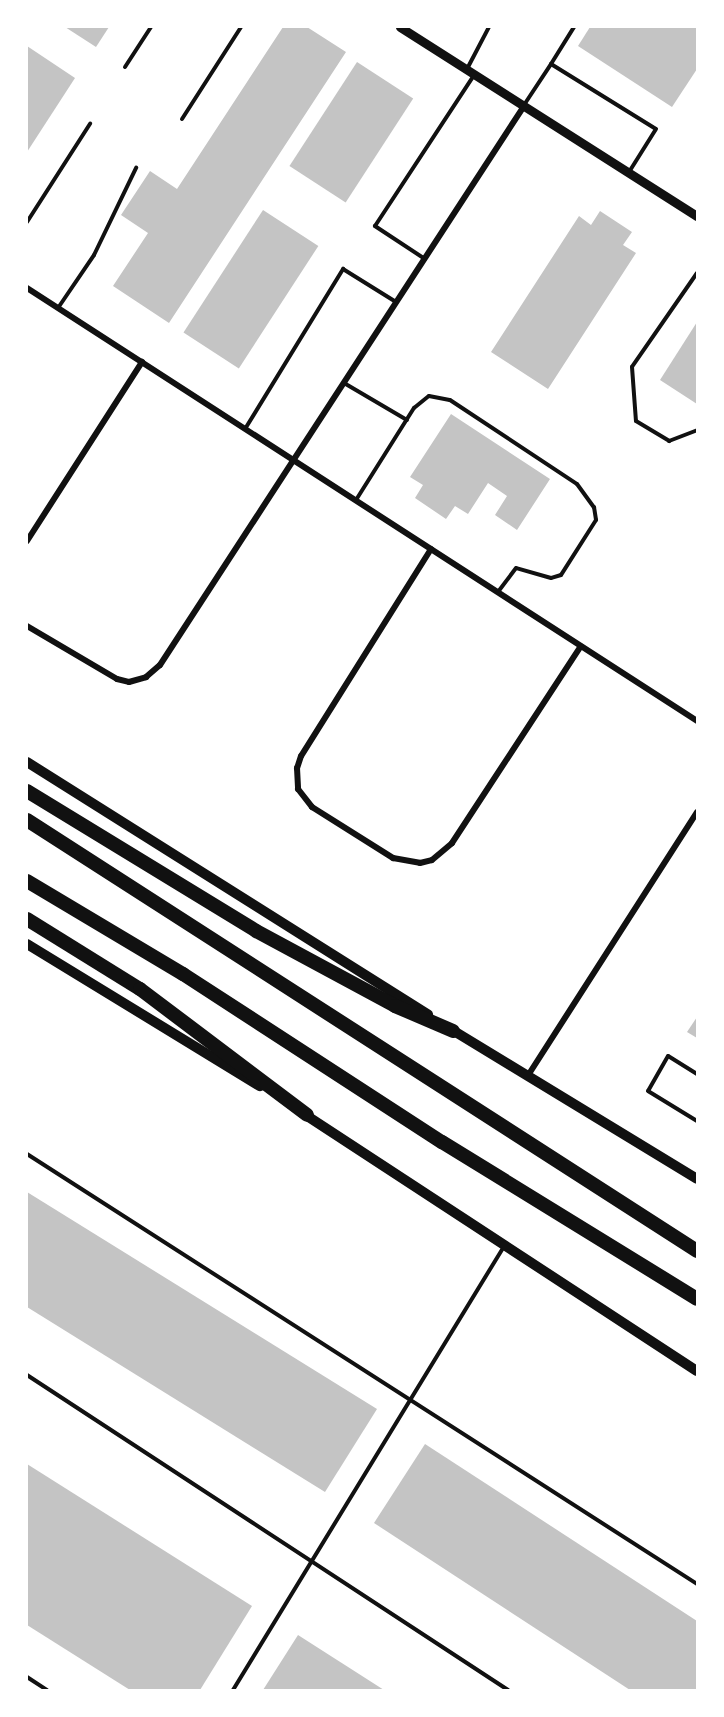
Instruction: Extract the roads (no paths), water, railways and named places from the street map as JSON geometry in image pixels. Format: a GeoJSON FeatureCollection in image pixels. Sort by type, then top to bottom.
{"type":"FeatureCollection","features":[{"type":"Feature","properties":{"kind":"highway"},"geometry":{"type":"LineString","coordinates":[[27,791],[256,932],[395,1006],[453,1031]]}},
{"type":"Feature","properties":{"kind":"highway"},"geometry":{"type":"LineString","coordinates":[[27,820],[697,1251]]}},
{"type":"Feature","properties":{"kind":"highway"},"geometry":{"type":"LineString","coordinates":[[27,880],[183,974],[442,1142],[697,1299]]}},
{"type":"Feature","properties":{"kind":"highway"},"geometry":{"type":"LineString","coordinates":[[27,919],[140,990],[307,1115]]}},
{"type":"Feature","properties":{"kind":"main road"},"geometry":{"type":"LineString","coordinates":[[27,762],[453,1031],[697,1179]]}},
{"type":"Feature","properties":{"kind":"main road"},"geometry":{"type":"LineString","coordinates":[[27,944],[307,1115],[697,1371]]}},
{"type":"Feature","properties":{"kind":"street"},"geometry":{"type":"LineString","coordinates":[[400,27],[697,216]]}},
{"type":"Feature","properties":{"kind":"street"},"geometry":{"type":"LineString","coordinates":[[27,626],[117,679],[129,682],[146,677],[160,665],[524,106]]}},
{"type":"Feature","properties":{"kind":"street"},"geometry":{"type":"LineString","coordinates":[[27,288],[697,721]]}},
{"type":"Feature","properties":{"kind":"street"},"geometry":{"type":"LineString","coordinates":[[27,541],[142,362]]}},
{"type":"Feature","properties":{"kind":"street"},"geometry":{"type":"LineString","coordinates":[[431,549],[297,768],[298,789],[312,807],[359,837],[407,863],[420,864],[442,853],[581,646]]}},
{"type":"Feature","properties":{"kind":"street"},"geometry":{"type":"LineString","coordinates":[[527,1077],[697,812]]}},
{"type":"Feature","properties":{"kind":"lane"},"geometry":{"type":"LineString","coordinates":[[125,67],[151,27]]}},
{"type":"Feature","properties":{"kind":"lane"},"geometry":{"type":"LineString","coordinates":[[182,119],[241,27]]}},
{"type":"Feature","properties":{"kind":"lane"},"geometry":{"type":"LineString","coordinates":[[424,259],[375,226],[471,72],[489,27]]}},
{"type":"Feature","properties":{"kind":"lane"},"geometry":{"type":"LineString","coordinates":[[524,106],[574,27]]}},
{"type":"Feature","properties":{"kind":"lane"},"geometry":{"type":"LineString","coordinates":[[551,64],[656,129],[628,172]]}},
{"type":"Feature","properties":{"kind":"lane"},"geometry":{"type":"LineString","coordinates":[[27,222],[90,124]]}},
{"type":"Feature","properties":{"kind":"lane"},"geometry":{"type":"LineString","coordinates":[[58,308],[94,255],[136,168]]}},
{"type":"Feature","properties":{"kind":"lane"},"geometry":{"type":"LineString","coordinates":[[245,429],[343,269],[396,303]]}},
{"type":"Feature","properties":{"kind":"lane"},"geometry":{"type":"LineString","coordinates":[[697,273],[632,367],[636,421],[669,441],[697,430]]}},
{"type":"Feature","properties":{"kind":"lane"},"geometry":{"type":"LineString","coordinates":[[344,382],[407,420]]}},
{"type":"Feature","properties":{"kind":"lane"},"geometry":{"type":"LineString","coordinates":[[356,500],[407,420],[429,396],[450,400],[578,484],[594,507],[596,520],[561,575],[544,576],[516,568],[498,592]]}},
{"type":"Feature","properties":{"kind":"lane"},"geometry":{"type":"LineString","coordinates":[[697,1074],[668,1056],[648,1091],[697,1121]]}},
{"type":"Feature","properties":{"kind":"lane"},"geometry":{"type":"LineString","coordinates":[[27,1154],[411,1398],[697,1584]]}},
{"type":"Feature","properties":{"kind":"lane"},"geometry":{"type":"LineString","coordinates":[[233,1690],[505,1246]]}},
{"type":"Feature","properties":{"kind":"lane"},"geometry":{"type":"LineString","coordinates":[[27,1375],[313,1559],[508,1690]]}},
{"type":"Feature","properties":{"kind":"lane"},"geometry":{"type":"LineString","coordinates":[[27,1677],[47,1690]]}}]}
